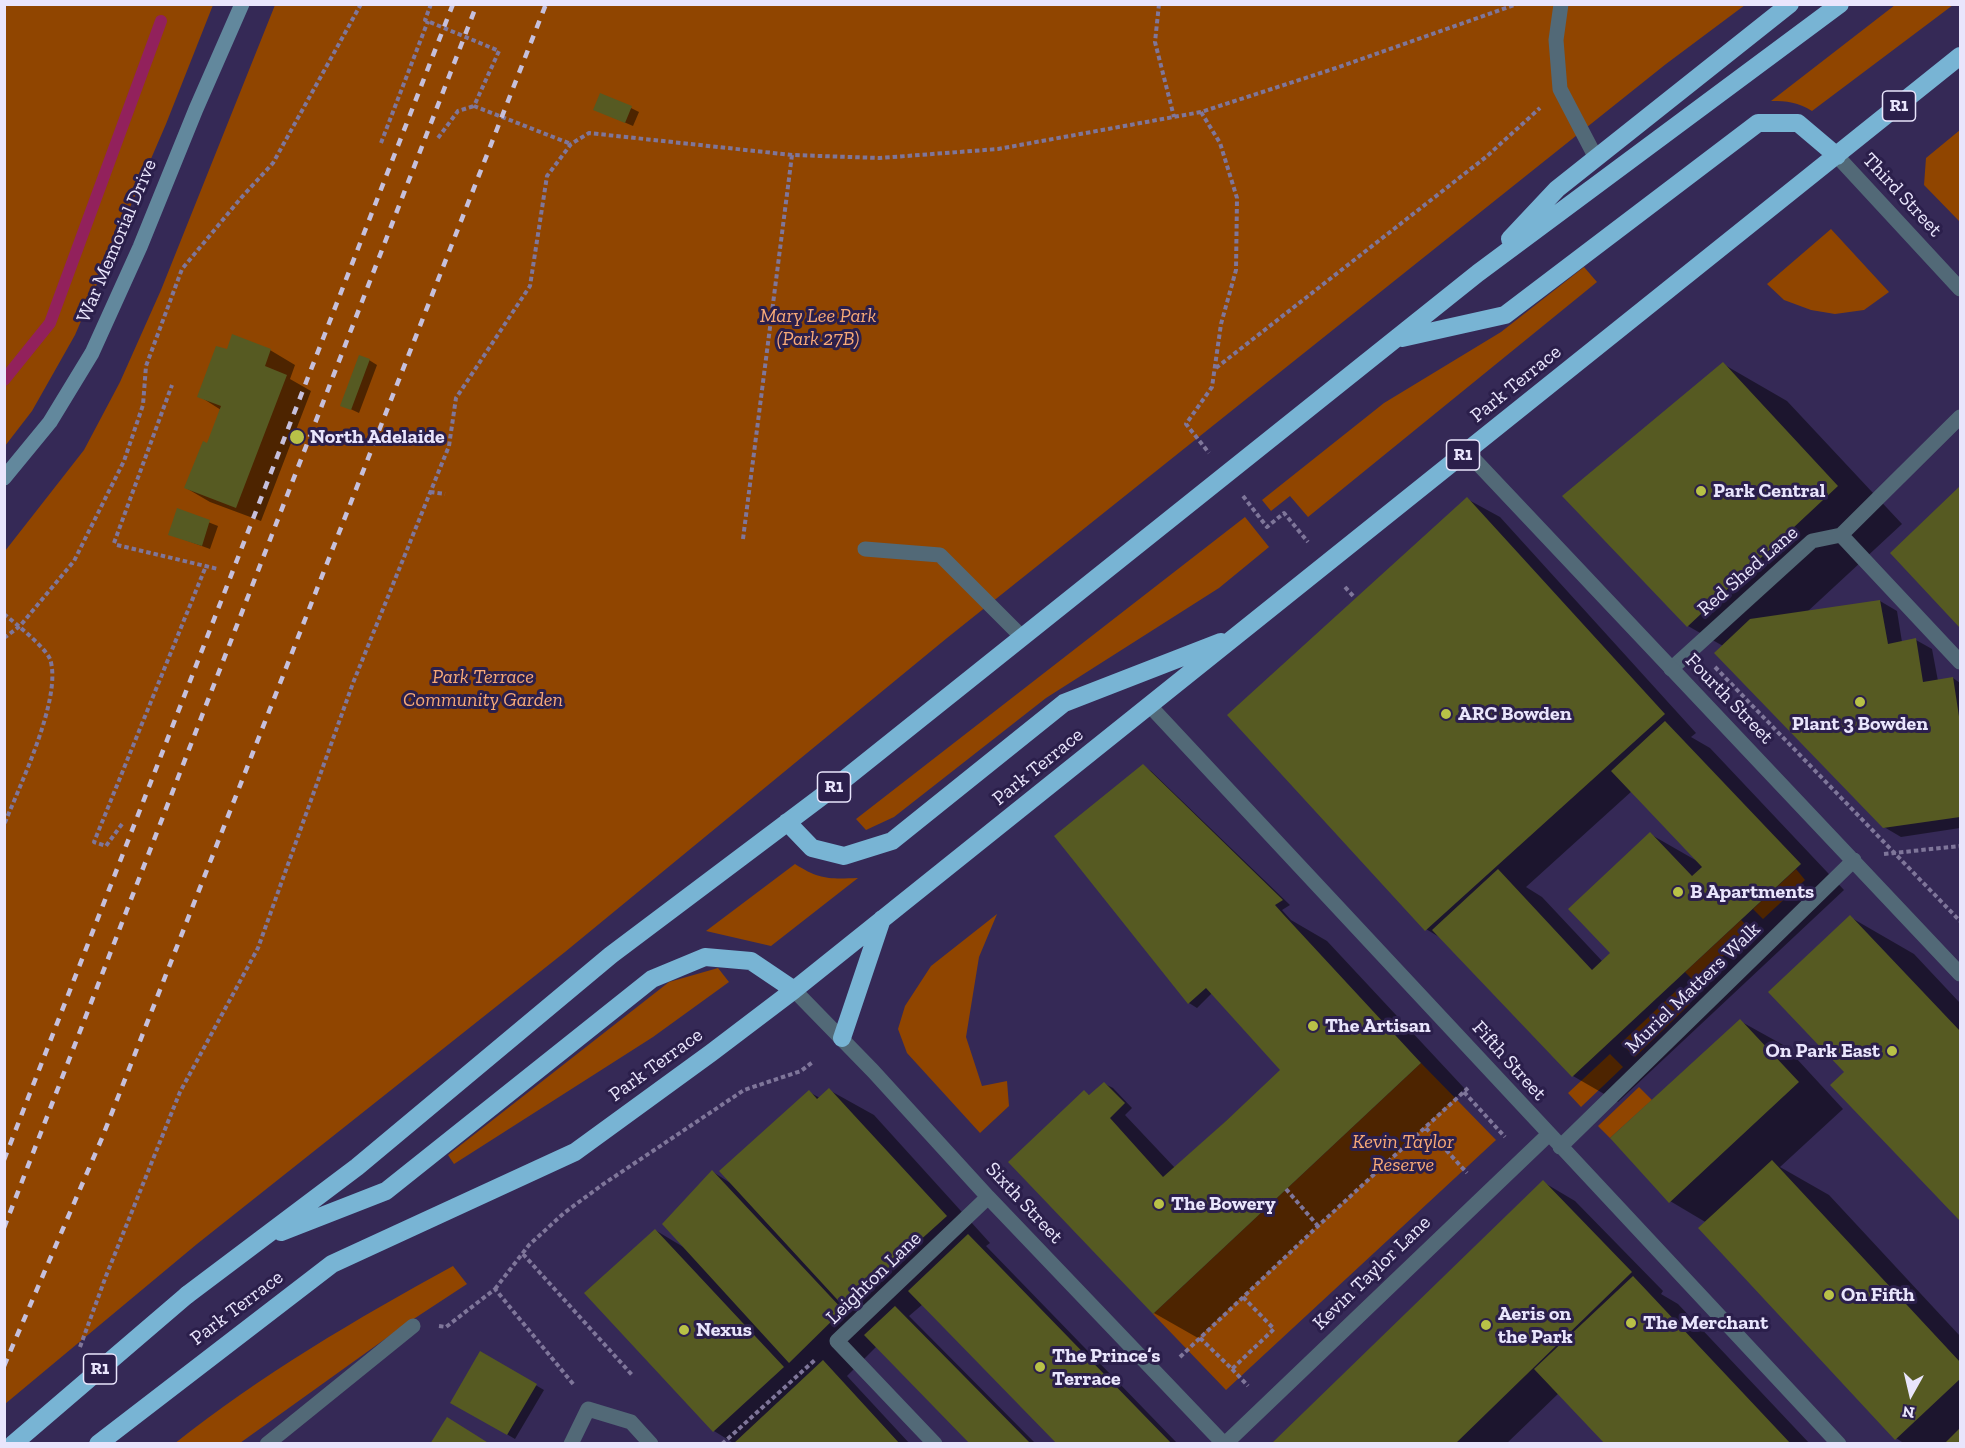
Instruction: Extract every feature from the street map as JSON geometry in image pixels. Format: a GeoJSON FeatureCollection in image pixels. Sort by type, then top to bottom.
{"type":"FeatureCollection","features":[{"type":"Feature","properties":{"kind":"highway","name":"R1"},"geometry":{"type":"LineString","coordinates":[[1478,273],[1557,189],[1791,4]]}},
{"type":"Feature","properties":{"kind":"highway","name":"Park Terrace"},"geometry":{"type":"LineString","coordinates":[[13,1443],[187,1295],[357,1167],[611,955],[787,822],[1478,273],[1840,4]]}},
{"type":"Feature","properties":{"kind":"highway","name":"Park Terrace"},"geometry":{"type":"LineString","coordinates":[[99,1443],[332,1264],[575,1152],[711,1053],[794,990],[1239,635],[1960,56]]}},
{"type":"Feature","properties":{"kind":"highway"},"geometry":{"type":"LineString","coordinates":[[1397,339],[1505,315],[1758,123],[1798,123],[1837,156]]}},
{"type":"Feature","properties":{"kind":"highway"},"geometry":{"type":"LineString","coordinates":[[787,822],[812,848],[844,856],[892,841],[1064,703],[1239,635]]}},
{"type":"Feature","properties":{"kind":"highway"},"geometry":{"type":"LineString","coordinates":[[842,1038],[882,919]]}},
{"type":"Feature","properties":{"kind":"highway"},"geometry":{"type":"LineString","coordinates":[[260,1241],[386,1191],[652,980],[705,957],[750,961],[794,990]]}},
{"type":"Feature","properties":{"kind":"street","name":"War Memorial Drive"},"geometry":{"type":"LineString","coordinates":[[4,478],[50,422],[92,353],[140,247],[195,110],[242,4]]}},
{"type":"Feature","properties":{"kind":"street"},"geometry":{"type":"LineString","coordinates":[[1561,4],[1556,40],[1560,89],[1596,158]]}},
{"type":"Feature","properties":{"kind":"street","name":"Third Street"},"geometry":{"type":"LineString","coordinates":[[1837,156],[1960,289]]}},
{"type":"Feature","properties":{"kind":"street"},"geometry":{"type":"LineString","coordinates":[[1960,417],[1841,535],[1960,662]]}},
{"type":"Feature","properties":{"kind":"street","name":"Fourth Street"},"geometry":{"type":"LineString","coordinates":[[1467,452],[1960,974]]}},
{"type":"Feature","properties":{"kind":"street","name":"Red Shed Lane"},"geometry":{"type":"LineString","coordinates":[[1671,669],[1812,541],[1841,535]]}},
{"type":"Feature","properties":{"kind":"street"},"geometry":{"type":"LineString","coordinates":[[865,549],[940,555],[1022,637]]}},
{"type":"Feature","properties":{"kind":"street","name":"Fifth Street"},"geometry":{"type":"LineString","coordinates":[[1150,706],[1839,1443]]}},
{"type":"Feature","properties":{"kind":"street","name":"Muriel Matters Walk"},"geometry":{"type":"LineString","coordinates":[[1560,1146],[1854,860]]}},
{"type":"Feature","properties":{"kind":"street","name":"Sixth Street"},"geometry":{"type":"LineString","coordinates":[[794,990],[842,1038],[988,1197],[1224,1443]]}},
{"type":"Feature","properties":{"kind":"street","name":"Kevin Taylor Lane"},"geometry":{"type":"LineString","coordinates":[[1224,1443],[1548,1134]]}},
{"type":"Feature","properties":{"kind":"street","name":"Leighton Lane"},"geometry":{"type":"LineString","coordinates":[[935,1443],[837,1341],[988,1197]]}},
{"type":"Feature","properties":{"kind":"street"},"geometry":{"type":"LineString","coordinates":[[267,1443],[413,1326]]}},
{"type":"Feature","properties":{"kind":"street"},"geometry":{"type":"LineString","coordinates":[[572,1443],[588,1409],[631,1422],[651,1443]]}},
{"type":"Feature","properties":{"kind":"path"},"geometry":{"type":"LineString","coordinates":[[4,638],[20,626],[74,561],[124,461],[143,405],[146,366],[182,269],[273,163],[361,4]]}},
{"type":"Feature","properties":{"kind":"path"},"geometry":{"type":"LineString","coordinates":[[431,4],[425,20],[500,51],[474,106]]}},
{"type":"Feature","properties":{"kind":"path"},"geometry":{"type":"LineString","coordinates":[[1159,4],[1155,42],[1174,117]]}},
{"type":"Feature","properties":{"kind":"path"},"geometry":{"type":"LineString","coordinates":[[78,1354],[106,1276],[180,1092],[258,948],[353,683],[449,446],[456,398],[530,286],[547,176],[571,144],[589,133],[792,155],[880,158],[998,149],[1201,112],[1336,68],[1517,4]]}},
{"type":"Feature","properties":{"kind":"path"},"geometry":{"type":"LineString","coordinates":[[381,143],[428,21]]}},
{"type":"Feature","properties":{"kind":"path"},"geometry":{"type":"LineString","coordinates":[[1216,368],[1486,157],[1560,89]]}},
{"type":"Feature","properties":{"kind":"path"},"geometry":{"type":"LineString","coordinates":[[438,138],[458,111],[474,106],[571,144]]}},
{"type":"Feature","properties":{"kind":"path"},"geometry":{"type":"LineString","coordinates":[[1186,424],[1212,387],[1221,324],[1236,270],[1237,198],[1220,142],[1201,112]]}},
{"type":"Feature","properties":{"kind":"path"},"geometry":{"type":"LineString","coordinates":[[743,539],[792,155]]}},
{"type":"Feature","properties":{"kind":"path"},"geometry":{"type":"LineString","coordinates":[[172,385],[116,544],[218,569]]}},
{"type":"Feature","properties":{"kind":"path"},"geometry":{"type":"LineString","coordinates":[[430,492],[445,494]]}},
{"type":"Feature","properties":{"kind":"path"},"geometry":{"type":"LineString","coordinates":[[1267,526],[1284,513]]}},
{"type":"Feature","properties":{"kind":"path"},"geometry":{"type":"LineString","coordinates":[[122,824],[106,846],[94,842],[206,566]]}},
{"type":"Feature","properties":{"kind":"path"},"geometry":{"type":"LineString","coordinates":[[4,614],[20,626],[49,657],[53,674],[46,718],[4,825]]}},
{"type":"Feature","properties":{"kind":"path"},"geometry":{"type":"LineString","coordinates":[[1695,645],[1960,921]]}},
{"type":"Feature","properties":{"kind":"path"},"geometry":{"type":"LineString","coordinates":[[1894,852],[1960,846]]}},
{"type":"Feature","properties":{"kind":"path"},"geometry":{"type":"LineString","coordinates":[[413,1326],[446,1326],[495,1289],[529,1245],[564,1213],[744,1090],[801,1071],[814,1061]]}},
{"type":"Feature","properties":{"kind":"path"},"geometry":{"type":"LineString","coordinates":[[1159,1376],[1473,1084]]}},
{"type":"Feature","properties":{"kind":"path"},"geometry":{"type":"LineString","coordinates":[[1464,1092],[1507,1140]]}},
{"type":"Feature","properties":{"kind":"path"},"geometry":{"type":"LineString","coordinates":[[1426,1128],[1470,1176]]}},
{"type":"Feature","properties":{"kind":"path"},"geometry":{"type":"LineString","coordinates":[[1286,1189],[1318,1226]]}},
{"type":"Feature","properties":{"kind":"path"},"geometry":{"type":"LineString","coordinates":[[523,1254],[633,1377]]}},
{"type":"Feature","properties":{"kind":"path"},"geometry":{"type":"LineString","coordinates":[[495,1289],[571,1380],[588,1409]]}},
{"type":"Feature","properties":{"kind":"path"},"geometry":{"type":"LineString","coordinates":[[1232,1369],[1275,1329],[1243,1297]]}},
{"type":"Feature","properties":{"kind":"path"},"geometry":{"type":"LineString","coordinates":[[1200,1338],[1249,1386]]}},
{"type":"Feature","properties":{"kind":"path"},"geometry":{"type":"LineString","coordinates":[[723,1443],[837,1341]]}},
{"type":"Feature","properties":{"kind":"green space"},"geometry":{"type":"Polygon","coordinates":[[[4,5],[213,5],[166,124],[75,335],[32,411],[5,446],[4,5]]]}},
{"type":"Feature","properties":{"kind":"green space","name":"Mary Lee Park (Park 27B)"},"geometry":{"type":"Polygon","coordinates":[[[275,5],[1745,5],[1666,64],[947,638],[565,952],[197,1244],[5,1404],[5,551],[84,450],[120,382],[161,290],[275,5]]]}},
{"type":"Feature","properties":{"kind":"green space"},"geometry":{"type":"Polygon","coordinates":[[[1895,5],[1953,5],[1812,111],[1792,103],[1771,101],[1895,5]]]}},
{"type":"Feature","properties":{"kind":"green space"},"geometry":{"type":"Polygon","coordinates":[[[1960,130],[1960,222],[1924,185],[1926,158],[1960,130]]]}},
{"type":"Feature","properties":{"kind":"green space"},"geometry":{"type":"Polygon","coordinates":[[[1831,229],[1889,292],[1864,310],[1835,314],[1811,310],[1784,300],[1767,284],[1831,229]]]}},
{"type":"Feature","properties":{"kind":"green space"},"geometry":{"type":"Polygon","coordinates":[[[1584,267],[1597,282],[1308,517],[1290,496],[1271,511],[1262,500],[1384,403],[1501,332],[1584,267]]]}},
{"type":"Feature","properties":{"kind":"green space"},"geometry":{"type":"Polygon","coordinates":[[[1245,517],[1269,547],[1219,588],[1046,698],[894,817],[866,830],[856,819],[1245,517]]]}},
{"type":"Feature","properties":{"kind":"green space"},"geometry":{"type":"Polygon","coordinates":[[[795,864],[811,873],[825,877],[858,878],[771,946],[706,931],[795,864]]]}},
{"type":"Feature","properties":{"kind":"green space"},"geometry":{"type":"Polygon","coordinates":[[[1796,869],[1805,880],[1763,919],[1753,909],[1796,869]]]}},
{"type":"Feature","properties":{"kind":"green space"},"geometry":{"type":"Polygon","coordinates":[[[997,914],[979,957],[966,1037],[982,1086],[1007,1081],[1009,1106],[980,1133],[907,1053],[898,1029],[905,1006],[931,966],[997,914]]]}},
{"type":"Feature","properties":{"kind":"green space"},"geometry":{"type":"Polygon","coordinates":[[[1741,920],[1751,930],[1695,982],[1685,972],[1741,920]]]}},
{"type":"Feature","properties":{"kind":"green space"},"geometry":{"type":"Polygon","coordinates":[[[718,968],[729,982],[653,1037],[454,1164],[448,1155],[669,982],[718,968]]]}},
{"type":"Feature","properties":{"kind":"green space"},"geometry":{"type":"Polygon","coordinates":[[[1677,990],[1690,1004],[1635,1057],[1621,1043],[1677,990]]]}},
{"type":"Feature","properties":{"kind":"green space"},"geometry":{"type":"Polygon","coordinates":[[[1610,1054],[1623,1067],[1581,1107],[1568,1093],[1610,1054]]]}},
{"type":"Feature","properties":{"kind":"green space","name":"Kevin Taylor Reserve"},"geometry":{"type":"Polygon","coordinates":[[[1421,1063],[1496,1140],[1226,1390],[1153,1314],[1421,1063]]]}},
{"type":"Feature","properties":{"kind":"green space"},"geometry":{"type":"Polygon","coordinates":[[[1639,1087],[1652,1100],[1610,1138],[1598,1126],[1639,1087]]]}},
{"type":"Feature","properties":{"kind":"green space"},"geometry":{"type":"Polygon","coordinates":[[[453,1266],[467,1284],[406,1324],[240,1443],[174,1444],[275,1371],[381,1306],[453,1266]]]}},
{"type":"Feature","properties":{"kind":"building"},"geometry":{"type":"Polygon","coordinates":[[[600,93],[632,106],[625,123],[593,110],[600,93]]]}},
{"type":"Feature","properties":{"kind":"building"},"geometry":{"type":"Polygon","coordinates":[[[232,334],[271,349],[265,366],[287,375],[236,508],[184,488],[203,441],[207,443],[221,406],[197,397],[216,346],[227,349],[232,334]]]}},
{"type":"Feature","properties":{"kind":"building"},"geometry":{"type":"Polygon","coordinates":[[[359,355],[370,359],[351,410],[340,406],[359,355]]]}},
{"type":"Feature","properties":{"kind":"building","name":"Park Central"},"geometry":{"type":"Polygon","coordinates":[[[1723,362],[1838,486],[1687,627],[1562,496],[1723,362]]]}},
{"type":"Feature","properties":{"kind":"building"},"geometry":{"type":"Polygon","coordinates":[[[1960,486],[1960,628],[1890,553],[1960,486]]]}},
{"type":"Feature","properties":{"kind":"building","name":"ARC Bowden"},"geometry":{"type":"Polygon","coordinates":[[[1467,497],[1665,714],[1425,931],[1227,715],[1467,497]]]}},
{"type":"Feature","properties":{"kind":"building"},"geometry":{"type":"Polygon","coordinates":[[[177,508],[210,520],[202,546],[168,535],[177,508]]]}},
{"type":"Feature","properties":{"kind":"building","name":"Plant 3 Bowden"},"geometry":{"type":"Polygon","coordinates":[[[1880,600],[1888,644],[1916,638],[1923,682],[1953,677],[1960,723],[1960,817],[1883,828],[1714,653],[1750,619],[1880,600]]]}},
{"type":"Feature","properties":{"kind":"building","name":"B Apartments"},"geometry":{"type":"Polygon","coordinates":[[[1665,721],[1801,864],[1572,1077],[1432,930],[1498,869],[1592,970],[1610,953],[1568,909],[1650,832],[1692,876],[1702,867],[1611,771],[1665,721]]]}},
{"type":"Feature","properties":{"kind":"building"},"geometry":{"type":"Polygon","coordinates":[[[1143,764],[1283,900],[1275,905],[1421,1063],[1153,1314],[1008,1162],[1084,1090],[1089,1095],[1104,1082],[1125,1103],[1110,1118],[1163,1177],[1280,1070],[1206,988],[1188,1004],[1054,836],[1143,764]]]}},
{"type":"Feature","properties":{"kind":"building","name":"On Park East"},"geometry":{"type":"Polygon","coordinates":[[[1850,915],[1960,1031],[1960,1221],[1830,1085],[1844,1072],[1768,992],[1850,915]]]}},
{"type":"Feature","properties":{"kind":"building"},"geometry":{"type":"Polygon","coordinates":[[[1740,1019],[1799,1082],[1669,1203],[1610,1138],[1740,1019]]]}},
{"type":"Feature","properties":{"kind":"building"},"geometry":{"type":"Polygon","coordinates":[[[829,1088],[947,1216],[845,1308],[719,1171],[809,1090],[817,1099],[829,1088]]]}},
{"type":"Feature","properties":{"kind":"building","name":"On Fifth"},"geometry":{"type":"Polygon","coordinates":[[[1772,1160],[1960,1362],[1960,1379],[1895,1440],[1698,1228],[1772,1160]]]}},
{"type":"Feature","properties":{"kind":"building"},"geometry":{"type":"Polygon","coordinates":[[[712,1170],[843,1310],[789,1363],[662,1224],[712,1170]]]}},
{"type":"Feature","properties":{"kind":"building","name":"Aeris on the Park"},"geometry":{"type":"Polygon","coordinates":[[[1543,1180],[1632,1272],[1455,1444],[1271,1444],[1543,1180]]]}},
{"type":"Feature","properties":{"kind":"building","name":"Nexus"},"geometry":{"type":"Polygon","coordinates":[[[655,1229],[784,1367],[713,1432],[584,1293],[655,1229]]]}},
{"type":"Feature","properties":{"kind":"building","name":"The Prince’s Terrace"},"geometry":{"type":"Polygon","coordinates":[[[968,1234],[1172,1444],[1057,1444],[908,1291],[968,1234]]]}},
{"type":"Feature","properties":{"kind":"building","name":"The Merchant"},"geometry":{"type":"Polygon","coordinates":[[[1633,1276],[1791,1444],[1605,1444],[1534,1369],[1633,1276]]]}},
{"type":"Feature","properties":{"kind":"building"},"geometry":{"type":"Polygon","coordinates":[[[895,1306],[1031,1444],[970,1444],[864,1335],[895,1306]]]}},
{"type":"Feature","properties":{"kind":"building"},"geometry":{"type":"Polygon","coordinates":[[[480,1351],[537,1384],[507,1435],[450,1403],[480,1351]]]}},
{"type":"Feature","properties":{"kind":"building"},"geometry":{"type":"Polygon","coordinates":[[[823,1360],[900,1444],[733,1444],[823,1360]]]}},
{"type":"Feature","properties":{"kind":"building"},"geometry":{"type":"Polygon","coordinates":[[[447,1417],[490,1444],[430,1444],[447,1417]]]}},
{"type":"Feature","properties":{"kind":"building"},"geometry":{"type":"Polygon","coordinates":[[[1960,1428],[1960,1444],[1944,1444],[1960,1428]]]}},
{"type":"Feature","properties":{"kind":"waterway"},"geometry":{"type":"LineString","coordinates":[[4,380],[50,323],[161,21]]}},
{"type":"Feature","properties":{"kind":"railway"},"geometry":{"type":"LineString","coordinates":[[4,1160],[453,4]]}},
{"type":"Feature","properties":{"kind":"railway"},"geometry":{"type":"LineString","coordinates":[[4,1228],[477,4]]}},
{"type":"Feature","properties":{"kind":"railway"},"geometry":{"type":"LineString","coordinates":[[4,1366],[102,1138],[546,4]]}},
{"type":"Feature","properties":{"kind":"place","name":"North Adelaide"},"geometry":{"type":"Point","coordinates":[297,437]}},
{"type":"Feature","properties":{"kind":"place","name":"Park Central"},"geometry":{"type":"Point","coordinates":[1701,491]}},
{"type":"Feature","properties":{"kind":"place","name":"Plant 3 Bowden"},"geometry":{"type":"Point","coordinates":[1860,702]}},
{"type":"Feature","properties":{"kind":"place","name":"ARC Bowden"},"geometry":{"type":"Point","coordinates":[1446,714]}},
{"type":"Feature","properties":{"kind":"place","name":"B Apartments"},"geometry":{"type":"Point","coordinates":[1678,892]}},
{"type":"Feature","properties":{"kind":"place","name":"The Artisan"},"geometry":{"type":"Point","coordinates":[1313,1026]}},
{"type":"Feature","properties":{"kind":"place","name":"On Park East"},"geometry":{"type":"Point","coordinates":[1892,1051]}},
{"type":"Feature","properties":{"kind":"place","name":"The Bowery"},"geometry":{"type":"Point","coordinates":[1159,1204]}},
{"type":"Feature","properties":{"kind":"place","name":"On Fifth"},"geometry":{"type":"Point","coordinates":[1829,1295]}},
{"type":"Feature","properties":{"kind":"place","name":"The Merchant"},"geometry":{"type":"Point","coordinates":[1631,1323]}},
{"type":"Feature","properties":{"kind":"place","name":"Aeris on the Park"},"geometry":{"type":"Point","coordinates":[1486,1325]}},
{"type":"Feature","properties":{"kind":"place","name":"Nexus"},"geometry":{"type":"Point","coordinates":[684,1330]}},
{"type":"Feature","properties":{"kind":"place","name":"The Prince’s Terrace"},"geometry":{"type":"Point","coordinates":[1040,1367]}},
{"type":"Feature","properties":{"kind":"park label","name":"Park Terrace Community Garden"},"geometry":{"type":"Point","coordinates":[483,688]}}]}
